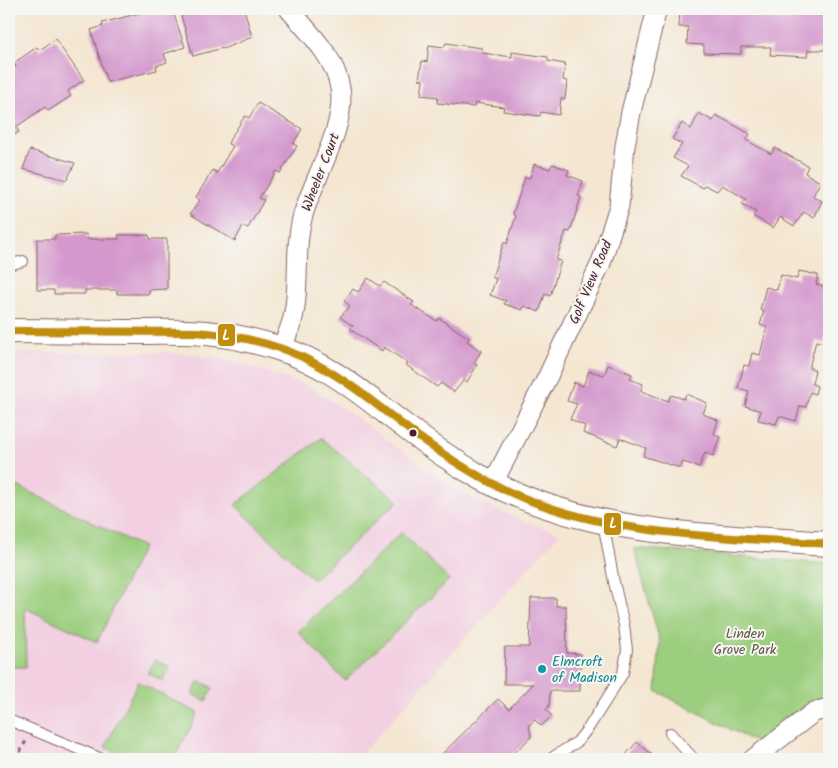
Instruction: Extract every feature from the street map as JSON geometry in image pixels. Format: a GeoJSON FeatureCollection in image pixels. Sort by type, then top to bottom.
{"type":"FeatureCollection","features":[{"type":"Feature","properties":{"kind":"street","name":"Wheeler Court"},"geometry":{"type":"LineString","coordinates":[[281,349],[294,316],[297,292],[298,237],[303,215],[336,130],[341,110],[340,88],[327,55],[289,9]]}},
{"type":"Feature","properties":{"kind":"street","name":"Golf View Road"},"geometry":{"type":"LineString","coordinates":[[493,483],[552,367],[601,263],[619,206],[625,146],[631,112],[657,9]]}},
{"type":"Feature","properties":{"kind":"street"},"geometry":{"type":"LineString","coordinates":[[9,331],[205,333],[246,339],[281,349],[320,366],[348,382],[434,448],[493,483],[520,496],[603,522],[659,531],[829,544]]}},
{"type":"Feature","properties":{"kind":"street"},"geometry":{"type":"LineString","coordinates":[[753,759],[814,712],[829,708]]}},
{"type":"Feature","properties":{"kind":"lane"},"geometry":{"type":"LineString","coordinates":[[9,264],[23,261]]}},
{"type":"Feature","properties":{"kind":"lane"},"geometry":{"type":"LineString","coordinates":[[550,759],[577,742],[623,673],[627,650],[624,625],[603,522]]}},
{"type":"Feature","properties":{"kind":"lane"},"geometry":{"type":"LineString","coordinates":[[9,720],[102,759]]}},
{"type":"Feature","properties":{"kind":"lane"},"geometry":{"type":"LineString","coordinates":[[670,733],[694,759]]}},
{"type":"Feature","properties":{"kind":"path"},"geometry":{"type":"LineString","coordinates":[[16,759],[32,729]]}},
{"type":"Feature","properties":{"kind":"shaded area"},"geometry":{"type":"Polygon","coordinates":[[[160,352],[216,357],[308,386],[357,418],[459,492],[520,520],[560,533],[357,759],[9,759],[9,353],[160,352]]]}},
{"type":"Feature","properties":{"kind":"green space"},"geometry":{"type":"Polygon","coordinates":[[[321,438],[398,501],[313,580],[235,505],[321,438]]]}},
{"type":"Feature","properties":{"kind":"green space"},"geometry":{"type":"Polygon","coordinates":[[[9,482],[143,547],[97,642],[25,608],[26,667],[9,667],[9,482]]]}},
{"type":"Feature","properties":{"kind":"green space"},"geometry":{"type":"Polygon","coordinates":[[[402,532],[449,580],[345,681],[298,632],[402,532]]]}},
{"type":"Feature","properties":{"kind":"green space","name":"Linden Grove Park"},"geometry":{"type":"Polygon","coordinates":[[[634,548],[829,564],[829,698],[755,742],[656,691],[660,642],[634,548]]]}},
{"type":"Feature","properties":{"kind":"green space"},"geometry":{"type":"Polygon","coordinates":[[[155,660],[170,667],[163,681],[148,673],[155,660]]]}},
{"type":"Feature","properties":{"kind":"green space"},"geometry":{"type":"Polygon","coordinates":[[[199,681],[213,688],[206,701],[192,694],[199,681]]]}},
{"type":"Feature","properties":{"kind":"green space"},"geometry":{"type":"Polygon","coordinates":[[[138,682],[198,713],[174,759],[128,759],[105,747],[138,682]]]}},
{"type":"Feature","properties":{"kind":"building"},"geometry":{"type":"Polygon","coordinates":[[[155,9],[172,9],[185,47],[164,54],[167,62],[156,66],[157,70],[107,82],[91,30],[103,26],[102,23],[155,9]]]}},
{"type":"Feature","properties":{"kind":"building"},"geometry":{"type":"Polygon","coordinates":[[[179,9],[244,9],[252,37],[223,49],[193,56],[179,9]]]}},
{"type":"Feature","properties":{"kind":"building"},"geometry":{"type":"Polygon","coordinates":[[[680,9],[827,9],[829,33],[826,33],[825,50],[808,50],[807,57],[770,55],[771,47],[741,47],[741,54],[704,53],[704,45],[687,44],[688,27],[679,27],[680,9]]]}},
{"type":"Feature","properties":{"kind":"building"},"geometry":{"type":"Polygon","coordinates":[[[55,39],[84,80],[68,91],[71,96],[48,111],[45,107],[16,127],[19,132],[9,139],[9,72],[16,67],[14,63],[37,47],[40,50],[55,39]]]}},
{"type":"Feature","properties":{"kind":"building"},"geometry":{"type":"Polygon","coordinates":[[[446,43],[482,48],[482,53],[512,57],[512,52],[548,57],[548,61],[565,64],[563,80],[567,81],[565,99],[561,98],[559,115],[541,112],[540,116],[503,111],[504,107],[475,103],[474,107],[437,103],[438,97],[421,95],[423,80],[419,79],[422,61],[427,62],[429,45],[444,47],[446,43]]]}},
{"type":"Feature","properties":{"kind":"building"},"geometry":{"type":"Polygon","coordinates":[[[258,103],[302,129],[293,144],[297,146],[280,173],[276,171],[259,198],[264,200],[248,228],[243,226],[235,241],[190,214],[200,200],[196,197],[213,170],[217,173],[233,146],[228,144],[230,139],[245,116],[249,118],[258,103]]]}},
{"type":"Feature","properties":{"kind":"building"},"geometry":{"type":"Polygon","coordinates":[[[699,113],[713,121],[716,115],[750,134],[746,140],[771,154],[775,148],[808,166],[805,173],[820,182],[813,196],[822,201],[814,218],[804,212],[794,226],[780,217],[773,228],[753,216],[756,212],[742,204],[746,199],[722,185],[717,191],[705,185],[703,188],[681,176],[688,166],[673,158],[682,144],[672,139],[682,123],[691,129],[699,113]]]}},
{"type":"Feature","properties":{"kind":"building"},"geometry":{"type":"Polygon","coordinates":[[[30,150],[75,163],[67,180],[23,169],[30,150]]]}},
{"type":"Feature","properties":{"kind":"building"},"geometry":{"type":"Polygon","coordinates":[[[534,164],[550,169],[552,164],[569,170],[567,175],[583,181],[578,196],[581,197],[570,232],[566,231],[556,260],[561,261],[550,296],[545,294],[539,312],[524,306],[522,310],[504,304],[506,301],[490,295],[496,279],[492,277],[504,242],[507,244],[516,216],[513,214],[525,177],[530,178],[534,164]]]}},
{"type":"Feature","properties":{"kind":"building"},"geometry":{"type":"Polygon","coordinates":[[[86,234],[87,239],[119,239],[118,235],[149,235],[150,239],[167,239],[167,289],[149,290],[149,294],[117,294],[117,290],[85,290],[85,294],[54,294],[54,290],[37,290],[37,239],[55,239],[55,235],[86,234]]]}},
{"type":"Feature","properties":{"kind":"building"},"geometry":{"type":"Polygon","coordinates":[[[799,271],[818,275],[816,284],[829,288],[827,305],[829,305],[829,328],[824,343],[816,341],[809,368],[815,370],[812,384],[817,386],[815,394],[810,392],[806,407],[800,406],[796,421],[779,416],[776,424],[758,420],[761,411],[745,406],[749,391],[738,388],[744,365],[749,366],[752,353],[760,355],[767,327],[760,325],[764,311],[760,310],[766,287],[777,290],[781,275],[797,279],[799,271]]]}},
{"type":"Feature","properties":{"kind":"building"},"geometry":{"type":"Polygon","coordinates":[[[368,278],[380,286],[384,282],[414,302],[411,305],[437,321],[439,318],[469,338],[467,341],[481,351],[474,363],[477,365],[467,382],[464,380],[454,392],[441,383],[437,387],[406,365],[408,363],[384,347],[382,351],[350,329],[353,326],[340,317],[350,306],[344,301],[353,289],[358,292],[368,278]]]}},
{"type":"Feature","properties":{"kind":"building"},"geometry":{"type":"Polygon","coordinates":[[[608,365],[632,374],[630,379],[643,384],[641,391],[668,401],[671,395],[684,399],[686,394],[707,403],[703,414],[718,420],[714,434],[720,437],[713,456],[705,453],[699,467],[683,462],[680,468],[643,456],[646,448],[620,438],[617,446],[583,433],[585,426],[570,419],[577,404],[567,401],[574,382],[583,386],[589,371],[604,375],[608,365]]]}},
{"type":"Feature","properties":{"kind":"building","name":"Elmcroft of Madison"},"geometry":{"type":"Polygon","coordinates":[[[531,598],[556,598],[556,606],[566,606],[567,653],[581,654],[580,691],[550,691],[549,706],[546,710],[552,716],[541,726],[535,720],[529,725],[531,737],[508,759],[437,759],[498,699],[509,709],[533,684],[504,684],[505,647],[529,647],[531,598]]]}},
{"type":"Feature","properties":{"kind":"building"},"geometry":{"type":"Polygon","coordinates":[[[637,742],[657,759],[622,759],[637,742]]]}},
{"type":"Feature","properties":{"kind":"transit line","name":"L"},"geometry":{"type":"LineString","coordinates":[[9,331],[196,332],[227,335],[258,342],[288,351],[330,372],[444,455],[469,471],[521,497],[558,510],[633,528],[712,537],[829,544]]}},
{"type":"Feature","properties":{"kind":"place","name":"Elmcroft of Madison"},"geometry":{"type":"Point","coordinates":[542,669]}}]}
